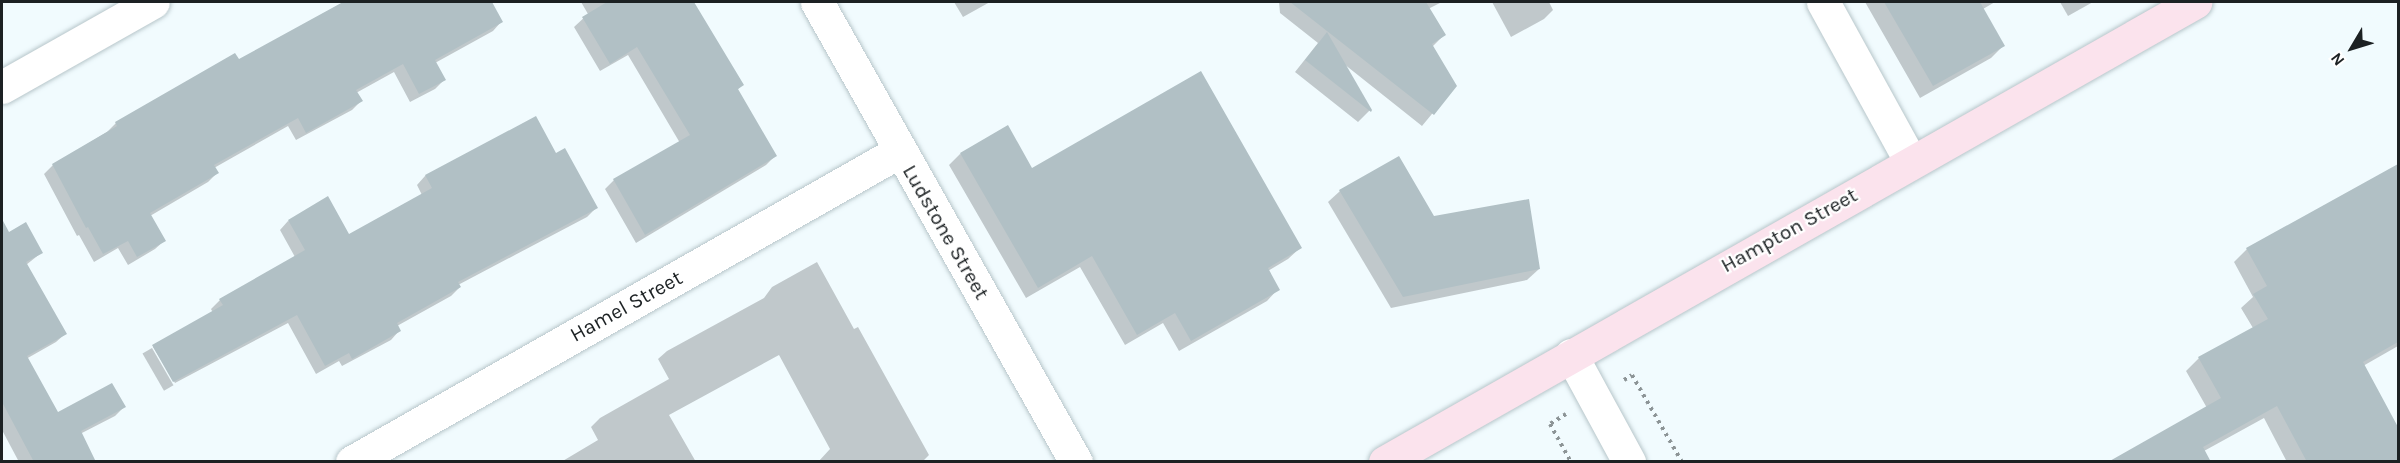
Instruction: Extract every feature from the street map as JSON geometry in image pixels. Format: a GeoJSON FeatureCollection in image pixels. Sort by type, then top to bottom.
{"type":"FeatureCollection","features":[{"type":"Feature","properties":{"kind":"main road","name":"Hampton Street"},"geometry":{"type":"LineString","coordinates":[[1385,462],[2195,2]]}},
{"type":"Feature","properties":{"kind":"street"},"geometry":{"type":"LineString","coordinates":[[2,87],[153,2]]}},
{"type":"Feature","properties":{"kind":"street","name":"Ludstone Street"},"geometry":{"type":"LineString","coordinates":[[817,2],[1076,462]]}},
{"type":"Feature","properties":{"kind":"street"},"geometry":{"type":"LineString","coordinates":[[1823,2],[1911,162]]}},
{"type":"Feature","properties":{"kind":"street","name":"Hamel Street"},"geometry":{"type":"LineString","coordinates":[[352,462],[900,151]]}},
{"type":"Feature","properties":{"kind":"street"},"geometry":{"type":"LineString","coordinates":[[1571,355],[1629,462]]}},
{"type":"Feature","properties":{"kind":"path"},"geometry":{"type":"LineString","coordinates":[[1632,375],[1682,462]]}},
{"type":"Feature","properties":{"kind":"path"},"geometry":{"type":"LineString","coordinates":[[1550,424],[1571,462]]}},
{"type":"Feature","properties":{"kind":"building"},"geometry":{"type":"Polygon","coordinates":[[[343,2],[492,2],[503,22],[435,60],[446,80],[419,94],[403,64],[356,90],[363,101],[306,133],[298,118],[214,165],[219,173],[150,213],[166,241],[137,257],[128,241],[103,254],[88,227],[86,228],[52,164],[117,126],[115,122],[235,53],[239,59],[343,2]]]}},
{"type":"Feature","properties":{"kind":"building"},"geometry":{"type":"Polygon","coordinates":[[[607,2],[694,2],[744,85],[738,89],[777,156],[645,235],[613,179],[690,135],[637,47],[610,64],[582,17],[607,2]]]}},
{"type":"Feature","properties":{"kind":"building"},"geometry":{"type":"Polygon","coordinates":[[[1290,2],[1426,2],[1446,35],[1432,44],[1457,86],[1434,115],[1290,2]]]}},
{"type":"Feature","properties":{"kind":"building"},"geometry":{"type":"Polygon","coordinates":[[[1884,2],[1980,2],[2005,46],[1933,86],[1884,2]]]}},
{"type":"Feature","properties":{"kind":"building"},"geometry":{"type":"Polygon","coordinates":[[[1327,32],[1372,110],[1371,112],[1305,60],[1327,32]]]}},
{"type":"Feature","properties":{"kind":"building"},"geometry":{"type":"Polygon","coordinates":[[[1201,71],[1302,248],[1268,268],[1280,290],[1191,341],[1175,313],[1137,335],[1092,256],[1038,288],[960,153],[1008,125],[1032,168],[1201,71]]]}},
{"type":"Feature","properties":{"kind":"building"},"geometry":{"type":"Polygon","coordinates":[[[536,116],[556,153],[565,148],[598,208],[458,282],[461,287],[397,323],[401,331],[352,359],[349,353],[325,366],[297,315],[173,382],[152,345],[223,305],[219,299],[305,250],[288,220],[328,196],[349,234],[432,188],[425,175],[536,116]]]}},
{"type":"Feature","properties":{"kind":"building"},"geometry":{"type":"Polygon","coordinates":[[[1399,156],[1434,216],[1529,199],[1540,269],[1403,297],[1339,190],[1399,156]]]}},
{"type":"Feature","properties":{"kind":"building"},"geometry":{"type":"Polygon","coordinates":[[[2398,164],[2398,342],[2363,362],[2398,427],[2398,462],[2307,462],[2277,406],[2203,447],[2211,462],[2108,462],[2221,398],[2198,357],[2268,319],[2253,294],[2267,286],[2246,248],[2398,164]]]}},
{"type":"Feature","properties":{"kind":"building"},"geometry":{"type":"Polygon","coordinates":[[[2,219],[9,232],[26,222],[43,253],[26,262],[67,334],[27,356],[58,412],[112,383],[126,407],[81,431],[96,462],[34,462],[2,402],[2,219]]]}}]}
